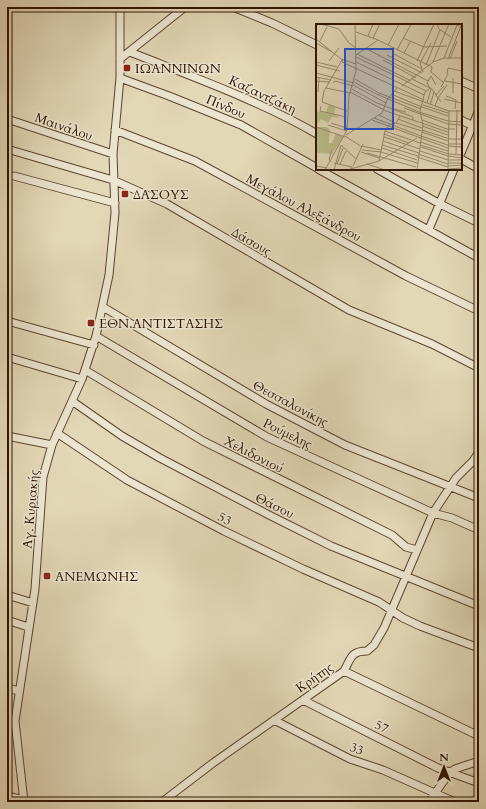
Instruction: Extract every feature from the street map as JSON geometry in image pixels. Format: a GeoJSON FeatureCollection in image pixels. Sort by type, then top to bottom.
{"type":"FeatureCollection","features":[{"type":"Feature","properties":{"kind":"street","name":"Αγ. Κυριακής"},"geometry":{"type":"LineString","coordinates":[[24,801],[16,732],[19,691],[38,567],[40,503],[45,467],[52,445],[82,379],[94,345],[103,307],[113,234],[115,203],[113,154],[120,78],[120,7]]}},
{"type":"Feature","properties":{"kind":"street"},"geometry":{"type":"LineString","coordinates":[[120,60],[185,7]]}},
{"type":"Feature","properties":{"kind":"street"},"geometry":{"type":"LineString","coordinates":[[233,7],[272,23],[316,45]]}},
{"type":"Feature","properties":{"kind":"street","name":"Καζαντζάκη"},"geometry":{"type":"LineString","coordinates":[[130,52],[209,82],[287,118],[316,133]]}},
{"type":"Feature","properties":{"kind":"street","name":"Πίνδου"},"geometry":{"type":"LineString","coordinates":[[120,78],[241,125],[316,168]]}},
{"type":"Feature","properties":{"kind":"street"},"geometry":{"type":"LineString","coordinates":[[462,80],[479,89]]}},
{"type":"Feature","properties":{"kind":"street"},"geometry":{"type":"LineString","coordinates":[[462,152],[476,128],[479,110]]}},
{"type":"Feature","properties":{"kind":"street","name":"Μαινάλου"},"geometry":{"type":"LineString","coordinates":[[7,119],[113,154]]}},
{"type":"Feature","properties":{"kind":"street"},"geometry":{"type":"LineString","coordinates":[[462,121],[476,128]]}},
{"type":"Feature","properties":{"kind":"street","name":"Μεγάλου Αλεξάνδρου"},"geometry":{"type":"LineString","coordinates":[[115,130],[195,161],[406,276],[479,311]]}},
{"type":"Feature","properties":{"kind":"street","name":"Δάσους"},"geometry":{"type":"LineString","coordinates":[[7,149],[113,180],[167,204],[349,310],[432,344],[479,368]]}},
{"type":"Feature","properties":{"kind":"street"},"geometry":{"type":"LineString","coordinates":[[462,160],[479,169]]}},
{"type":"Feature","properties":{"kind":"street","name":"Πίνδου"},"geometry":{"type":"LineString","coordinates":[[320,170],[479,258]]}},
{"type":"Feature","properties":{"kind":"street"},"geometry":{"type":"LineString","coordinates":[[378,170],[440,204],[479,223]]}},
{"type":"Feature","properties":{"kind":"street"},"geometry":{"type":"LineString","coordinates":[[429,229],[454,170]]}},
{"type":"Feature","properties":{"kind":"street"},"geometry":{"type":"LineString","coordinates":[[14,176],[115,203]]}},
{"type":"Feature","properties":{"kind":"street","name":"Θεσσαλονίκης"},"geometry":{"type":"LineString","coordinates":[[103,307],[273,408],[345,445],[450,488],[479,498]]}},
{"type":"Feature","properties":{"kind":"street"},"geometry":{"type":"LineString","coordinates":[[7,321],[94,345]]}},
{"type":"Feature","properties":{"kind":"street","name":"Ρούμελης"},"geometry":{"type":"LineString","coordinates":[[96,336],[267,437],[433,513],[452,518],[479,530]]}},
{"type":"Feature","properties":{"kind":"street"},"geometry":{"type":"LineString","coordinates":[[7,357],[82,379]]}},
{"type":"Feature","properties":{"kind":"street","name":"Χελιδονιού"},"geometry":{"type":"LineString","coordinates":[[85,370],[203,441],[392,535],[406,547],[417,550]]}},
{"type":"Feature","properties":{"kind":"street","name":"Θάσου"},"geometry":{"type":"LineString","coordinates":[[72,401],[122,436],[214,488],[331,546],[479,606]]}},
{"type":"Feature","properties":{"kind":"street","name":"53"},"geometry":{"type":"LineString","coordinates":[[57,433],[127,480],[224,531],[391,609],[403,618],[420,626],[479,648]]}},
{"type":"Feature","properties":{"kind":"street"},"geometry":{"type":"LineString","coordinates":[[7,436],[52,445]]}},
{"type":"Feature","properties":{"kind":"street","name":"Κρήτης"},"geometry":{"type":"LineString","coordinates":[[162,802],[344,671],[352,656],[357,651],[367,651],[374,645],[384,628],[433,513],[456,478],[476,462],[479,452]]}},
{"type":"Feature","properties":{"kind":"street"},"geometry":{"type":"LineString","coordinates":[[7,595],[33,603]]}},
{"type":"Feature","properties":{"kind":"street"},"geometry":{"type":"LineString","coordinates":[[7,620],[28,627]]}},
{"type":"Feature","properties":{"kind":"street"},"geometry":{"type":"LineString","coordinates":[[344,671],[479,736]]}},
{"type":"Feature","properties":{"kind":"street"},"geometry":{"type":"LineString","coordinates":[[7,688],[19,691]]}},
{"type":"Feature","properties":{"kind":"street","name":"57"},"geometry":{"type":"LineString","coordinates":[[303,700],[450,772],[479,783]]}},
{"type":"Feature","properties":{"kind":"street","name":"33"},"geometry":{"type":"LineString","coordinates":[[274,720],[350,759],[383,770],[434,794],[456,802]]}},
{"type":"Feature","properties":{"kind":"street"},"geometry":{"type":"LineString","coordinates":[[429,802],[450,772],[479,761]]}},
{"type":"Feature","properties":{"kind":"street"},"geometry":{"type":"LineString","coordinates":[[7,796],[24,801]]}},
{"type":"Feature","properties":{"kind":"place","name":"ΙΩΑΝΝΙΝΩΝ"},"geometry":{"type":"Point","coordinates":[127,68]}},
{"type":"Feature","properties":{"kind":"place","name":"ΔΑΣΟΥΣ"},"geometry":{"type":"Point","coordinates":[125,194]}},
{"type":"Feature","properties":{"kind":"place","name":"ΕΘΝ.ΑΝΤΙΣΤΑΣΗΣ"},"geometry":{"type":"Point","coordinates":[91,323]}},
{"type":"Feature","properties":{"kind":"place","name":"ΑΝΕΜΩΝΗΣ"},"geometry":{"type":"Point","coordinates":[47,576]}}]}
